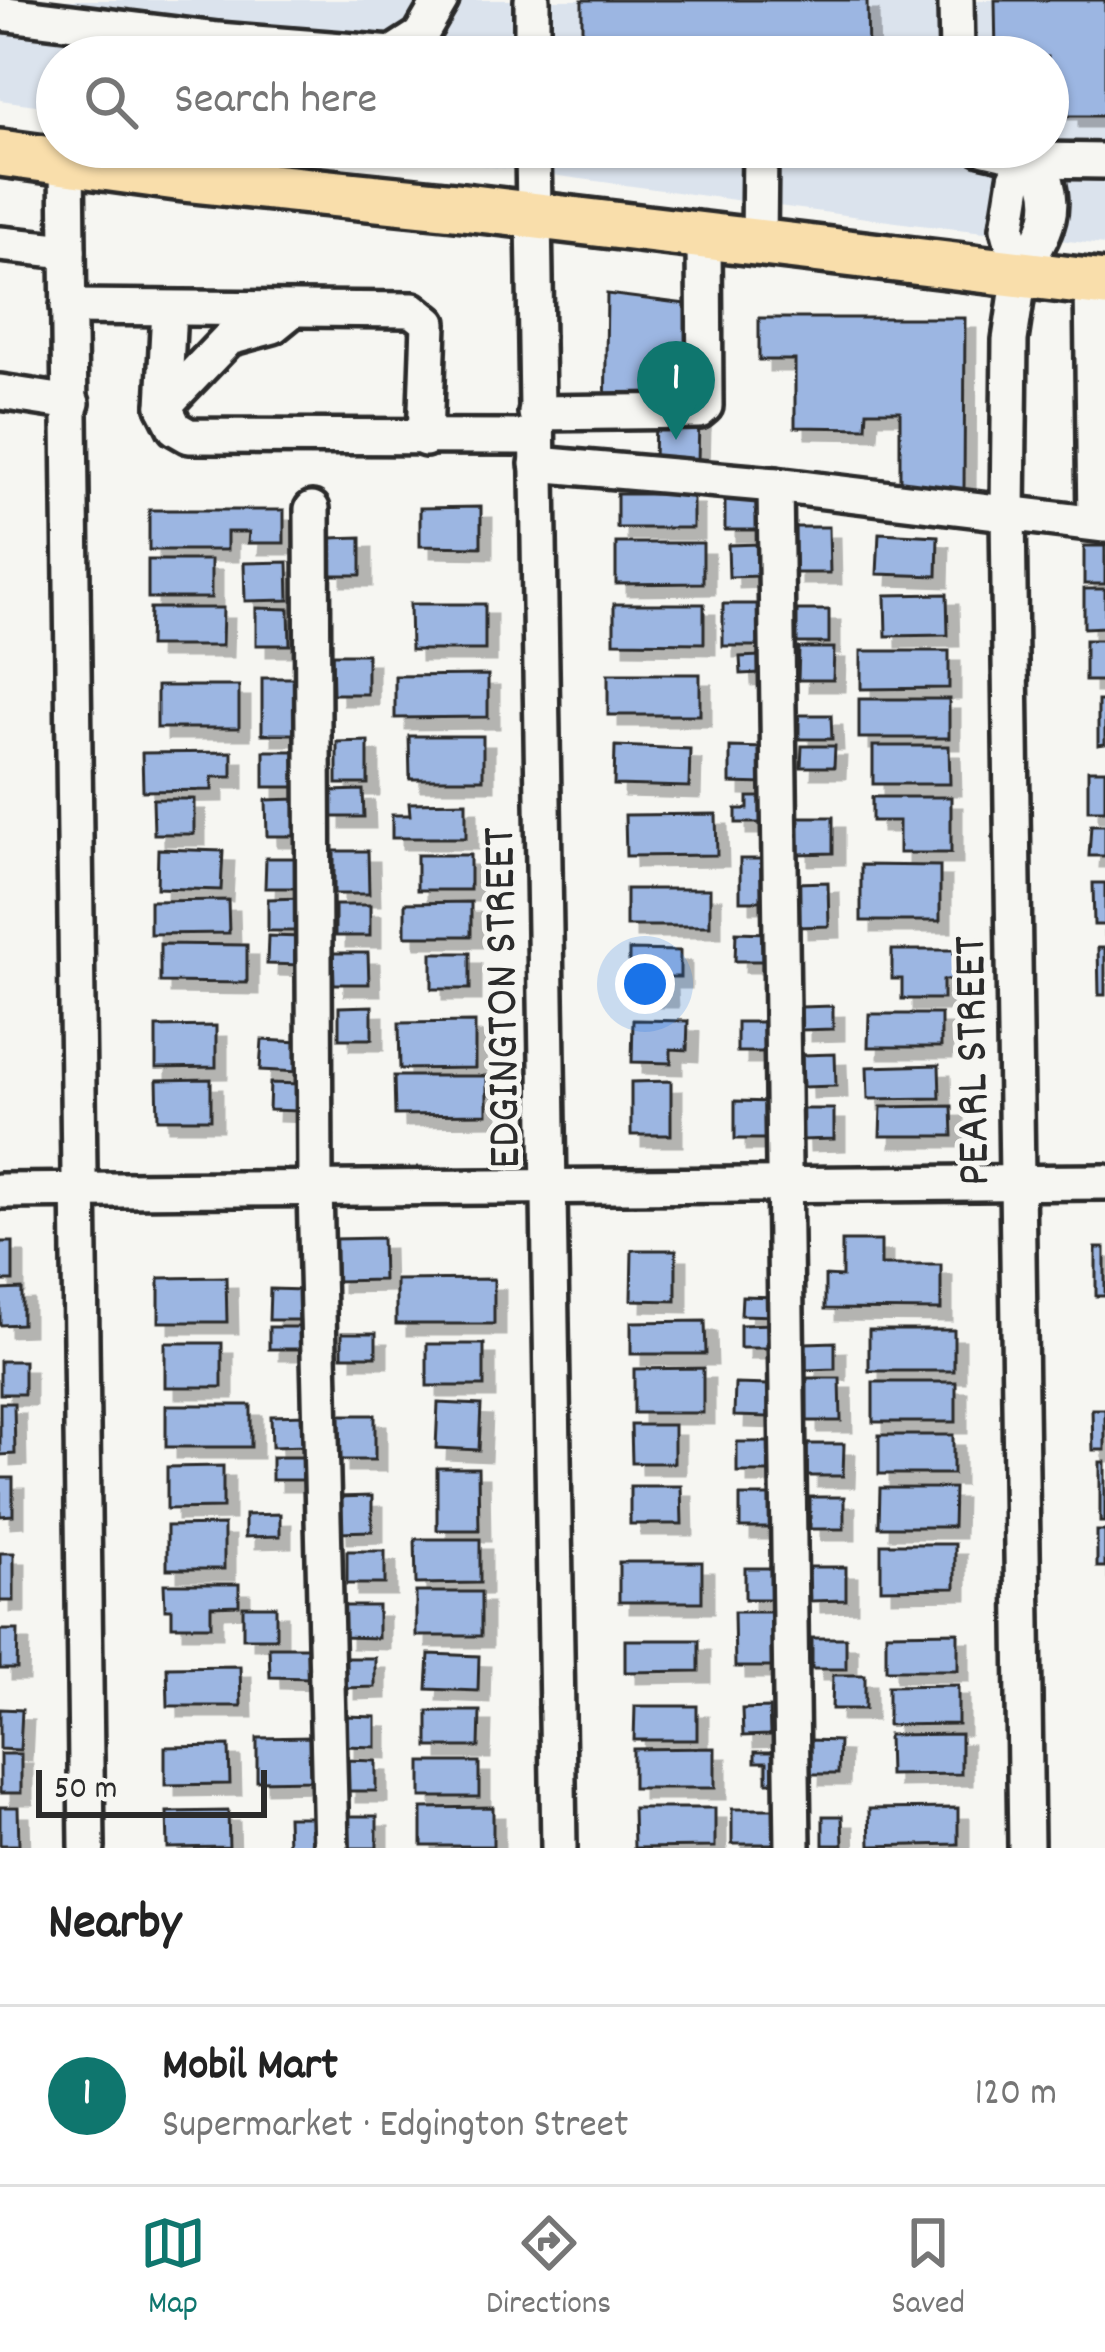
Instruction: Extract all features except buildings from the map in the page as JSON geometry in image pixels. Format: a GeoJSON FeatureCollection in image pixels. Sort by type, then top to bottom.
{"type":"FeatureCollection","features":[{"type":"Feature","properties":{"kind":"main road"},"geometry":{"type":"LineString","coordinates":[[0,153],[36,158]]}},
{"type":"Feature","properties":{"kind":"main road"},"geometry":{"type":"LineString","coordinates":[[111,168],[1098,283]]}},
{"type":"Feature","properties":{"kind":"street"},"geometry":{"type":"LineString","coordinates":[[420,36],[441,0]]}},
{"type":"Feature","properties":{"kind":"street"},"geometry":{"type":"LineString","coordinates":[[532,0],[532,36]]}},
{"type":"Feature","properties":{"kind":"street"},"geometry":{"type":"LineString","coordinates":[[956,0],[957,36]]}},
{"type":"Feature","properties":{"kind":"street"},"geometry":{"type":"LineString","coordinates":[[0,13],[186,36]]}},
{"type":"Feature","properties":{"kind":"street"},"geometry":{"type":"LineString","coordinates":[[1069,160],[1105,161]]}},
{"type":"Feature","properties":{"kind":"street"},"geometry":{"type":"LineString","coordinates":[[67,168],[87,1848]]}},
{"type":"Feature","properties":{"kind":"street","name":"EDGINGTON STREET"},"geometry":{"type":"LineString","coordinates":[[533,168],[560,1848]]}},
{"type":"Feature","properties":{"kind":"street"},"geometry":{"type":"LineString","coordinates":[[759,243],[760,168]]}},
{"type":"Feature","properties":{"kind":"street"},"geometry":{"type":"LineString","coordinates":[[1019,273],[1046,233],[1050,183],[1042,168]]}},
{"type":"Feature","properties":{"kind":"street"},"geometry":{"type":"LineString","coordinates":[[169,309],[164,406],[175,428],[189,436],[537,438],[699,411],[705,406],[704,237]]}},
{"type":"Feature","properties":{"kind":"street"},"geometry":{"type":"LineString","coordinates":[[0,244],[68,251]]}},
{"type":"Feature","properties":{"kind":"street","name":"PEARL STREET"},"geometry":{"type":"LineString","coordinates":[[1019,273],[1010,340],[1008,512],[1026,1848]]}},
{"type":"Feature","properties":{"kind":"street"},"geometry":{"type":"LineString","coordinates":[[537,438],[775,485],[1100,524],[1098,283]]}},
{"type":"Feature","properties":{"kind":"street"},"geometry":{"type":"LineString","coordinates":[[68,307],[413,310],[428,323],[425,439]]}},
{"type":"Feature","properties":{"kind":"street"},"geometry":{"type":"LineString","coordinates":[[164,406],[229,338],[273,326],[292,310]]}},
{"type":"Feature","properties":{"kind":"street"},"geometry":{"type":"LineString","coordinates":[[0,392],[72,403]]}},
{"type":"Feature","properties":{"kind":"street"},"geometry":{"type":"LineString","coordinates":[[775,485],[793,1848]]}},
{"type":"Feature","properties":{"kind":"street"},"geometry":{"type":"LineString","coordinates":[[312,509],[315,1188],[331,1848]]}},
{"type":"Feature","properties":{"kind":"street"},"geometry":{"type":"LineString","coordinates":[[0,1191],[1105,1182]]}},
{"type":"Feature","properties":{"kind":"shaded area"},"geometry":{"type":"Polygon","coordinates":[[[0,0],[1105,0],[1105,245],[911,224],[500,168],[1069,168],[1069,36],[36,36],[36,105],[0,100],[0,0]]]}},
{"type":"Feature","properties":{"kind":"place","name":"Mobil Mart"},"geometry":{"type":"Point","coordinates":[676,440]}}]}
